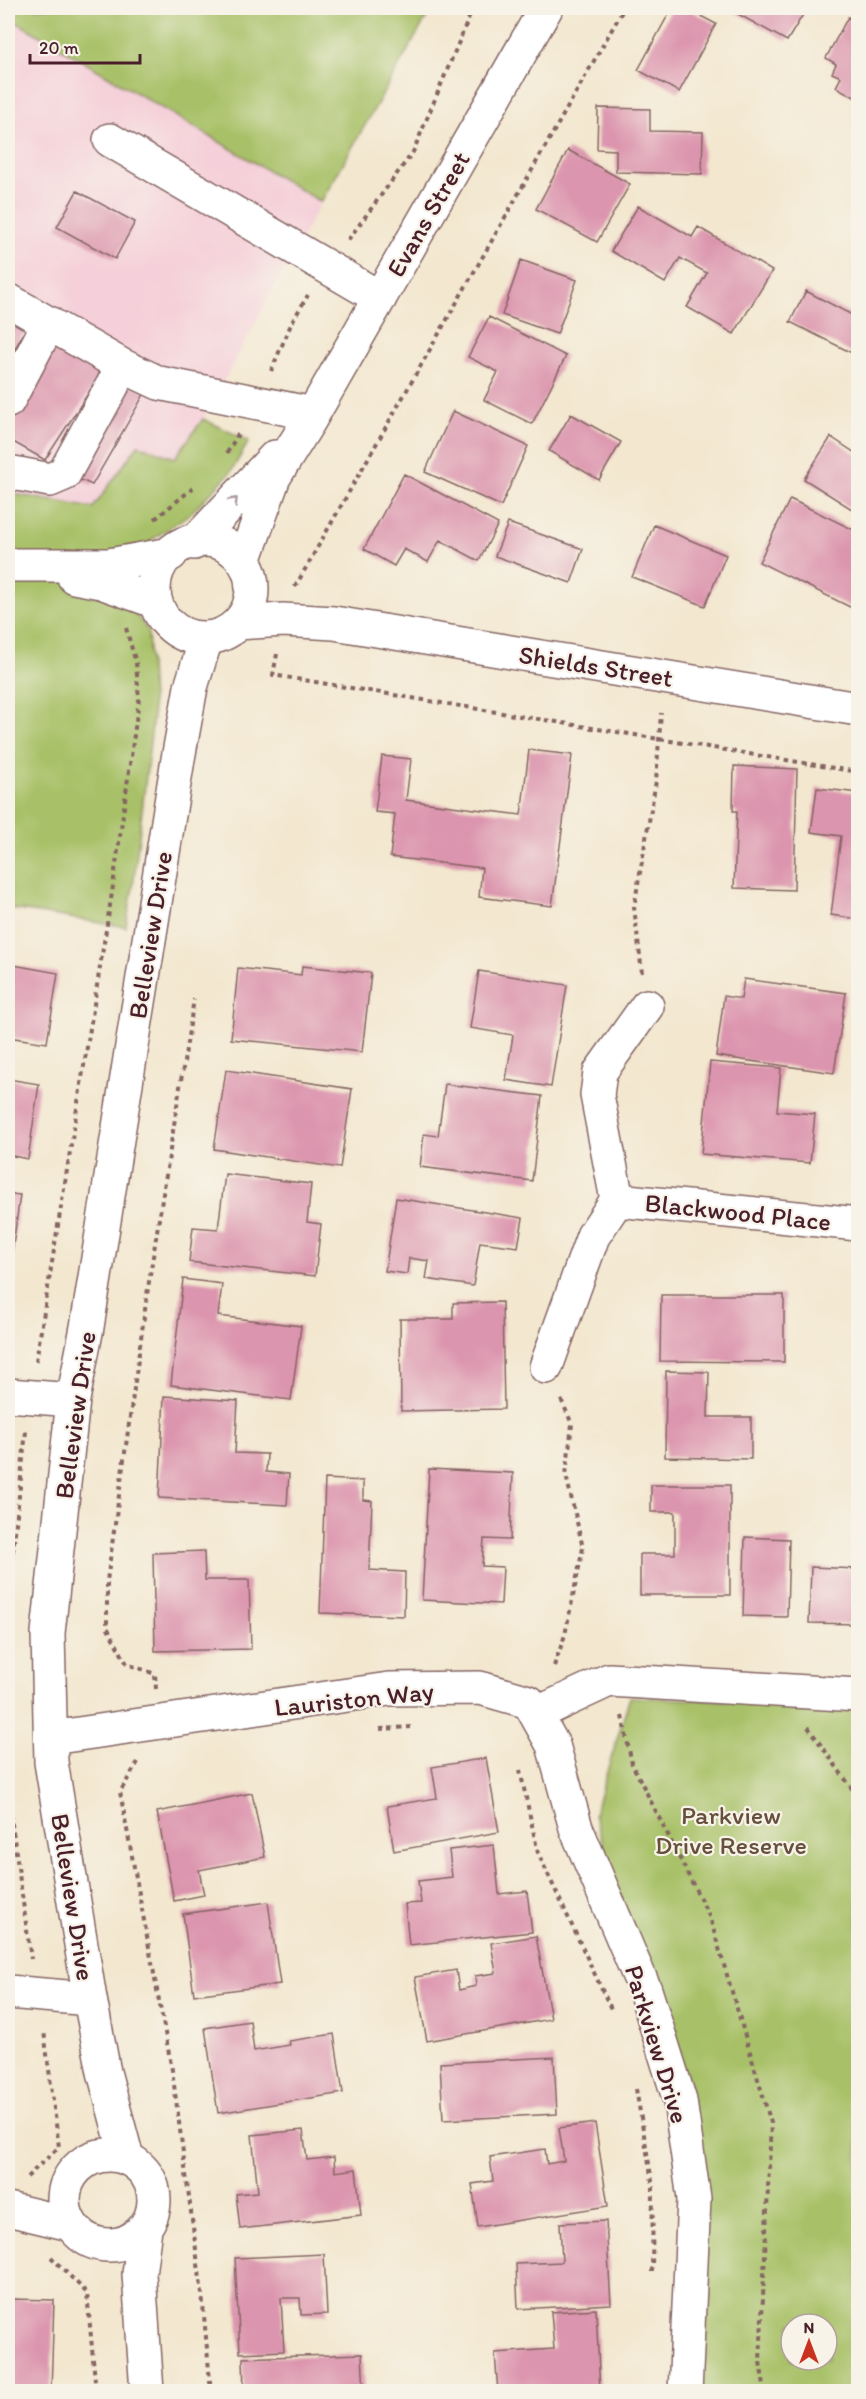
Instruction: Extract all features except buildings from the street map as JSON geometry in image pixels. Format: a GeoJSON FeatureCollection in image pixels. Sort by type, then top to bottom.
{"type":"FeatureCollection","features":[{"type":"Feature","properties":{"kind":"street","name":"Evans Street"},"geometry":{"type":"LineString","coordinates":[[248,570],[274,477],[311,417],[546,8]]}},
{"type":"Feature","properties":{"kind":"street"},"geometry":{"type":"LineString","coordinates":[[110,140],[380,298]]}},
{"type":"Feature","properties":{"kind":"street"},"geometry":{"type":"LineString","coordinates":[[8,300],[123,366],[159,383],[311,417]]}},
{"type":"Feature","properties":{"kind":"street"},"geometry":{"type":"LineString","coordinates":[[8,401],[49,324]]}},
{"type":"Feature","properties":{"kind":"street"},"geometry":{"type":"LineString","coordinates":[[8,472],[50,480],[64,474],[123,366]]}},
{"type":"Feature","properties":{"kind":"street","name":"Evans Street"},"geometry":{"type":"LineString","coordinates":[[182,548],[311,417]]}},
{"type":"Feature","properties":{"kind":"street"},"geometry":{"type":"LineString","coordinates":[[10,565],[109,565],[206,540],[228,546],[248,570],[251,601],[246,615],[231,631],[206,639],[177,632],[162,612],[153,588],[158,568],[182,548]]}},
{"type":"Feature","properties":{"kind":"street"},"geometry":{"type":"LineString","coordinates":[[10,565],[101,582],[162,612]]}},
{"type":"Feature","properties":{"kind":"street","name":"Shields Street"},"geometry":{"type":"LineString","coordinates":[[248,570],[285,611]]}},
{"type":"Feature","properties":{"kind":"street","name":"Shields Street"},"geometry":{"type":"LineString","coordinates":[[238,623],[285,611],[334,623],[858,708]]}},
{"type":"Feature","properties":{"kind":"street","name":"Belleview Drive"},"geometry":{"type":"LineString","coordinates":[[162,612],[178,686],[178,759]]}},
{"type":"Feature","properties":{"kind":"street","name":"Belleview Drive"},"geometry":{"type":"LineString","coordinates":[[127,2158],[104,2072],[90,1999],[51,1761],[48,1633],[73,1400],[91,1304],[178,759],[191,687],[206,639]]}},
{"type":"Feature","properties":{"kind":"street","name":"Blackwood Place"},"geometry":{"type":"LineString","coordinates":[[546,1367],[593,1236],[617,1200],[597,1095],[600,1071],[648,1006]]}},
{"type":"Feature","properties":{"kind":"street","name":"Blackwood Place"},"geometry":{"type":"LineString","coordinates":[[617,1200],[858,1224]]}},
{"type":"Feature","properties":{"kind":"street"},"geometry":{"type":"LineString","coordinates":[[8,1395],[73,1400]]}},
{"type":"Feature","properties":{"kind":"street"},"geometry":{"type":"LineString","coordinates":[[536,1714],[609,1680],[858,1695]]}},
{"type":"Feature","properties":{"kind":"street","name":"Lauriston Way"},"geometry":{"type":"LineString","coordinates":[[51,1738],[390,1689],[480,1688],[529,1702],[536,1714]]}},
{"type":"Feature","properties":{"kind":"street","name":"Parkview Drive"},"geometry":{"type":"LineString","coordinates":[[536,1714],[553,1745],[576,1828],[645,1990],[680,2101],[694,2199],[685,2391]]}},
{"type":"Feature","properties":{"kind":"street"},"geometry":{"type":"LineString","coordinates":[[8,1992],[90,1999]]}},
{"type":"Feature","properties":{"kind":"street","name":"Belleview Drive"},"geometry":{"type":"LineString","coordinates":[[90,2158],[101,2118],[104,2072]]}},
{"type":"Feature","properties":{"kind":"street"},"geometry":{"type":"LineString","coordinates":[[117,2155],[133,2161],[148,2177],[154,2193],[152,2214],[145,2228],[139,2274],[146,2376],[119,2279],[65,2210],[65,2186],[71,2174],[90,2158],[117,2155]]}},
{"type":"Feature","properties":{"kind":"street"},"geometry":{"type":"LineString","coordinates":[[8,2200],[24,2199],[65,2186]]}},
{"type":"Feature","properties":{"kind":"street"},"geometry":{"type":"LineString","coordinates":[[8,2209],[83,2233],[110,2245],[133,2238],[145,2228]]}},
{"type":"Feature","properties":{"kind":"path"},"geometry":{"type":"LineString","coordinates":[[624,8],[497,228],[285,611],[273,675],[858,772]]}},
{"type":"Feature","properties":{"kind":"path"},"geometry":{"type":"LineString","coordinates":[[648,1006],[634,907],[656,782],[661,676]]}},
{"type":"Feature","properties":{"kind":"path"},"geometry":{"type":"LineString","coordinates":[[194,999],[148,1288],[107,1581],[107,1627],[127,1664],[155,1674],[158,1724],[165,1752],[143,1755],[120,1792],[172,2070],[202,2294],[211,2391]]}},
{"type":"Feature","properties":{"kind":"path"},"geometry":{"type":"LineString","coordinates":[[536,1714],[565,1635],[583,1548],[566,1474],[572,1424],[546,1367]]}},
{"type":"Feature","properties":{"kind":"path"},"geometry":{"type":"LineString","coordinates":[[614,1680],[632,1764],[710,1918],[771,2123],[760,2362],[765,2391]]}},
{"type":"Feature","properties":{"kind":"path"},"geometry":{"type":"LineString","coordinates":[[781,1690],[858,1797]]}},
{"type":"Feature","properties":{"kind":"path"},"geometry":{"type":"LineString","coordinates":[[373,1729],[418,1727]]}},
{"type":"Feature","properties":{"kind":"path"},"geometry":{"type":"LineString","coordinates":[[519,1766],[538,1853],[612,2012]]}},
{"type":"Feature","properties":{"kind":"path"},"geometry":{"type":"LineString","coordinates":[[636,2086],[653,2187],[652,2280]]}},
{"type":"Feature","properties":{"kind":"path"},"geometry":{"type":"LineString","coordinates":[[46,2252],[87,2293],[96,2391]]}},
{"type":"Feature","properties":{"kind":"shaded area"},"geometry":{"type":"Polygon","coordinates":[[[8,17],[321,202],[203,419],[175,458],[138,445],[93,508],[8,493],[8,17]]]}},
{"type":"Feature","properties":{"kind":"green space"},"geometry":{"type":"Polygon","coordinates":[[[8,8],[432,8],[321,202],[8,17],[8,8]]]}},
{"type":"Feature","properties":{"kind":"green space"},"geometry":{"type":"Polygon","coordinates":[[[203,419],[249,441],[231,472],[192,512],[149,542],[134,580],[133,611],[148,631],[153,717],[133,887],[126,927],[8,908],[8,493],[93,508],[138,445],[175,458],[203,419]]]}},
{"type":"Feature","properties":{"kind":"green space","name":"Parkview Drive Reserve"},"geometry":{"type":"Polygon","coordinates":[[[630,1697],[858,1706],[858,2391],[694,2391],[685,2121],[594,1814],[630,1697]]]}}]}
